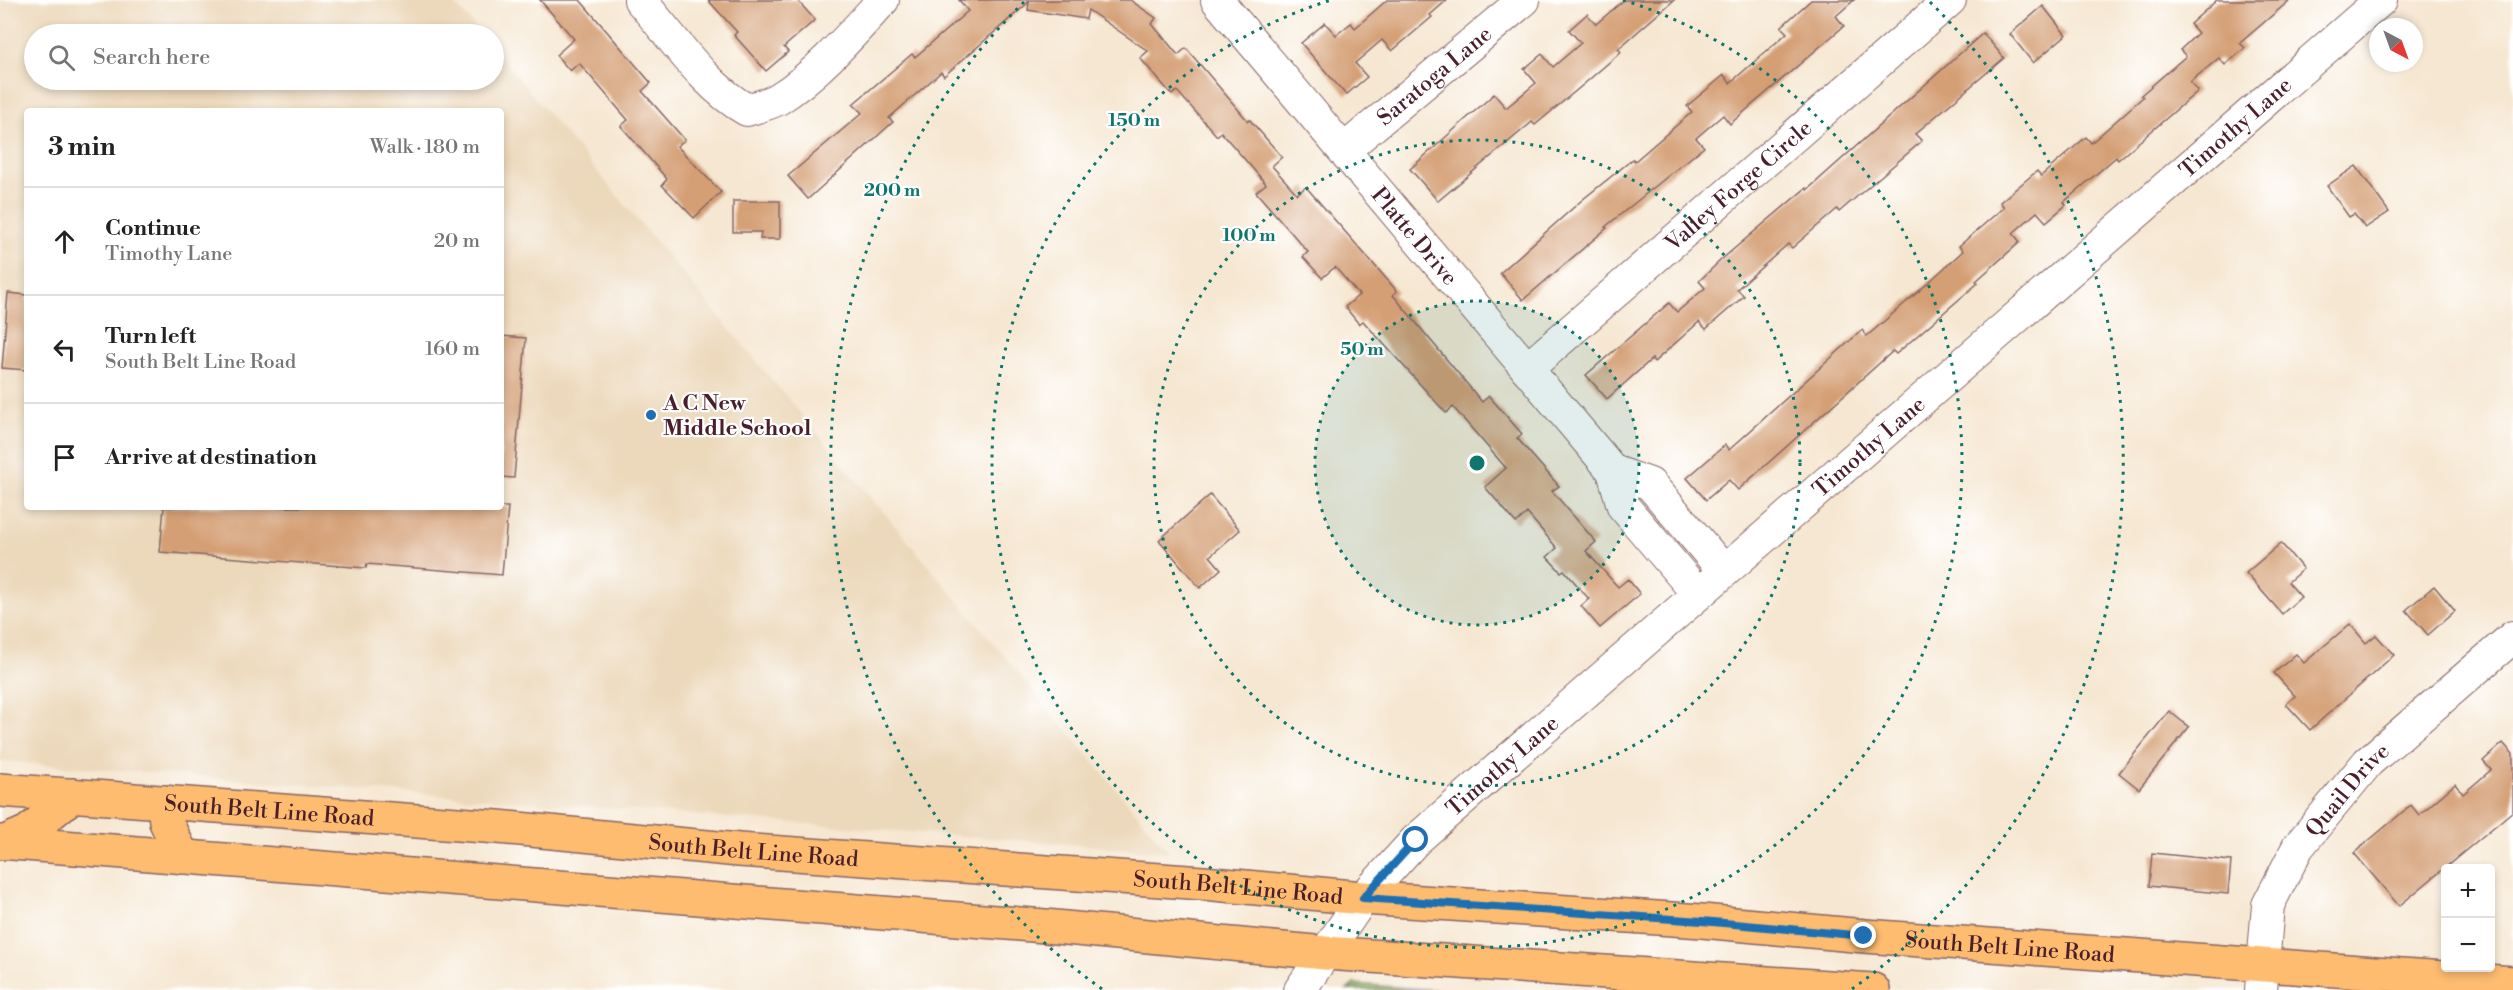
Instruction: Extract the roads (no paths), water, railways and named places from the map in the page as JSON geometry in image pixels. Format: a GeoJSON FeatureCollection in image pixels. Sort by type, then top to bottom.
{"type":"FeatureCollection","features":[{"type":"Feature","properties":{"kind":"main road","name":"South Belt Line Road"},"geometry":{"type":"LineString","coordinates":[[0,790],[498,827],[739,850],[1203,883],[1363,898],[1702,921],[2262,978],[2361,982],[2513,983]]}},
{"type":"Feature","properties":{"kind":"main road"},"geometry":{"type":"LineString","coordinates":[[1,842],[28,832],[73,795]]}},
{"type":"Feature","properties":{"kind":"main road"},"geometry":{"type":"LineString","coordinates":[[164,802],[166,822],[183,857]]}},
{"type":"Feature","properties":{"kind":"main road"},"geometry":{"type":"LineString","coordinates":[[1,842],[1044,926],[1325,953],[1873,990]]}},
{"type":"Feature","properties":{"kind":"street"},"geometry":{"type":"LineString","coordinates":[[640,0],[708,79],[730,101],[747,110],[777,99],[803,79],[852,34],[884,0]]}},
{"type":"Feature","properties":{"kind":"street","name":"Platte Drive"},"geometry":{"type":"LineString","coordinates":[[1217,0],[1613,471],[1623,506],[1698,594]]}},
{"type":"Feature","properties":{"kind":"street","name":"Saratoga Lane"},"geometry":{"type":"LineString","coordinates":[[1344,150],[1524,0]]}},
{"type":"Feature","properties":{"kind":"street","name":"Valley Forge Circle"},"geometry":{"type":"LineString","coordinates":[[1527,369],[1950,0]]}},
{"type":"Feature","properties":{"kind":"street","name":"Timothy Lane"},"geometry":{"type":"LineString","coordinates":[[1300,990],[1363,898],[1416,840],[2381,0]]}},
{"type":"Feature","properties":{"kind":"street"},"geometry":{"type":"LineString","coordinates":[[1613,471],[1650,484],[1724,572]]}},
{"type":"Feature","properties":{"kind":"street","name":"Quail Drive"},"geometry":{"type":"LineString","coordinates":[[2262,978],[2268,905],[2298,846],[2368,762],[2513,637]]}},
{"type":"Feature","properties":{"kind":"place","name":"A C New Middle School"},"geometry":{"type":"Point","coordinates":[651,415]}}]}
